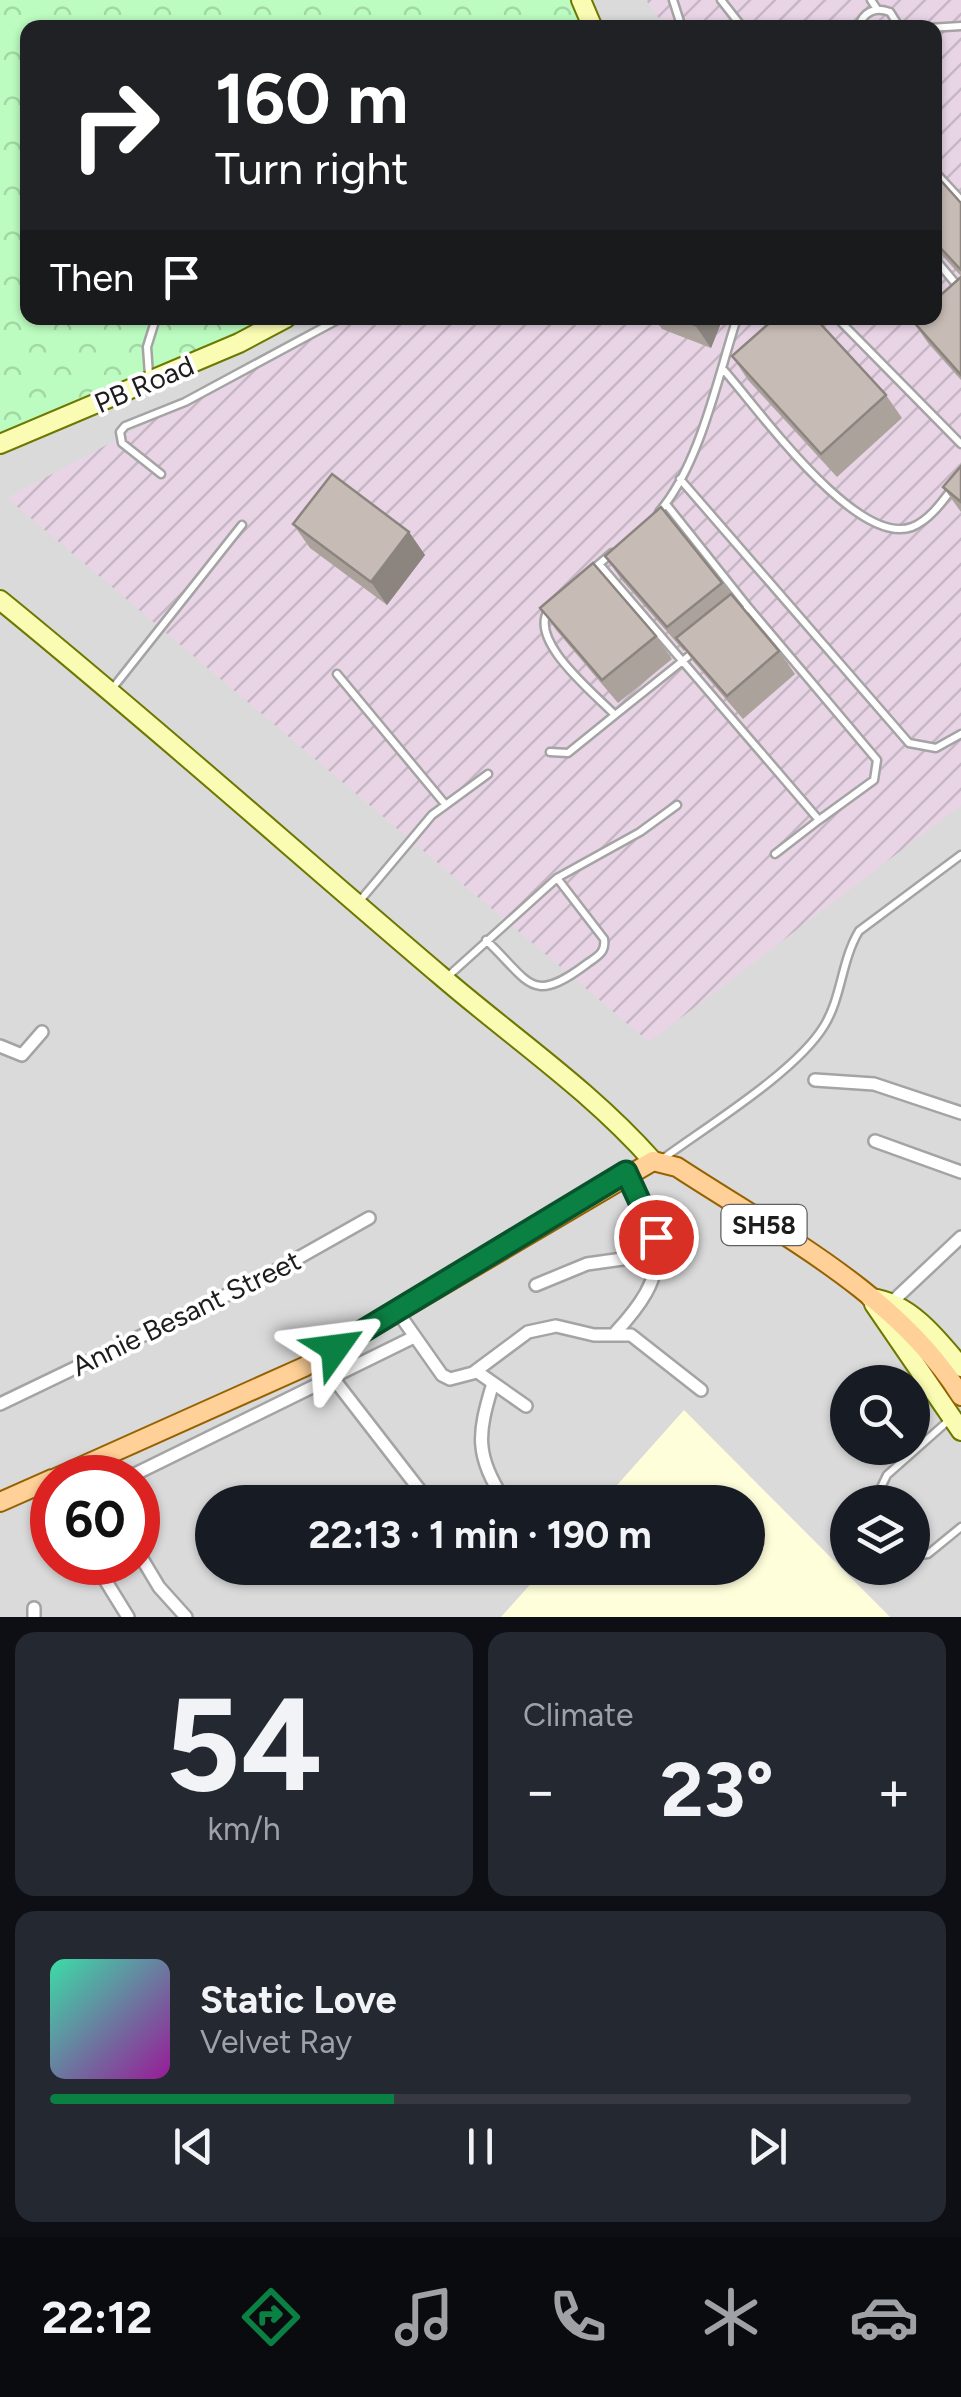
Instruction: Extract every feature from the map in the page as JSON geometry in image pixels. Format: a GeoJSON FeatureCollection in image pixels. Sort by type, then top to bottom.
{"type":"FeatureCollection","features":[{"type":"Feature","properties":{"kind":"main road"},"geometry":{"type":"LineString","coordinates":[[107,1455],[304,1367],[626,1172],[657,1161]]}},
{"type":"Feature","properties":{"kind":"main road","name":"SH58"},"geometry":{"type":"LineString","coordinates":[[657,1161],[892,1309],[937,1359],[961,1396]]}},
{"type":"Feature","properties":{"kind":"main road"},"geometry":{"type":"LineString","coordinates":[[0,1502],[30,1489]]}},
{"type":"Feature","properties":{"kind":"street","name":"PB Road"},"geometry":{"type":"LineString","coordinates":[[0,444],[150,382],[271,325]]}},
{"type":"Feature","properties":{"kind":"street"},"geometry":{"type":"LineString","coordinates":[[0,600],[111,690],[444,980],[589,1094],[657,1161]]}},
{"type":"Feature","properties":{"kind":"street"},"geometry":{"type":"LineString","coordinates":[[0,1046],[22,1055],[42,1032]]}},
{"type":"Feature","properties":{"kind":"street"},"geometry":{"type":"LineString","coordinates":[[815,1080],[874,1084],[961,1113]]}},
{"type":"Feature","properties":{"kind":"street"},"geometry":{"type":"LineString","coordinates":[[875,1141],[961,1172]]}},
{"type":"Feature","properties":{"kind":"street"},"geometry":{"type":"LineString","coordinates":[[616,1332],[644,1300],[658,1254],[626,1172]]}},
{"type":"Feature","properties":{"kind":"street","name":"Annie Besant Street"},"geometry":{"type":"LineString","coordinates":[[0,1404],[185,1316],[369,1218]]}},
{"type":"Feature","properties":{"kind":"street"},"geometry":{"type":"LineString","coordinates":[[892,1309],[961,1237]]}},
{"type":"Feature","properties":{"kind":"street"},"geometry":{"type":"LineString","coordinates":[[536,1285],[587,1264],[658,1254]]}},
{"type":"Feature","properties":{"kind":"street"},"geometry":{"type":"LineString","coordinates":[[870,1298],[909,1365]]}},
{"type":"Feature","properties":{"kind":"street"},"geometry":{"type":"LineString","coordinates":[[892,1309],[908,1312],[957,1355]]}},
{"type":"Feature","properties":{"kind":"street"},"geometry":{"type":"LineString","coordinates":[[397,1311],[414,1338],[450,1379],[476,1371],[516,1338],[545,1326],[594,1335],[616,1332],[644,1343],[701,1390]]}},
{"type":"Feature","properties":{"kind":"street"},"geometry":{"type":"LineString","coordinates":[[160,1462],[414,1338]]}},
{"type":"Feature","properties":{"kind":"street"},"geometry":{"type":"LineString","coordinates":[[476,1371],[526,1406]]}},
{"type":"Feature","properties":{"kind":"street"},"geometry":{"type":"LineString","coordinates":[[333,1378],[416,1485]]}},
{"type":"Feature","properties":{"kind":"street"},"geometry":{"type":"LineString","coordinates":[[493,1383],[479,1444],[482,1461],[495,1485]]}},
{"type":"Feature","properties":{"kind":"street"},"geometry":{"type":"LineString","coordinates":[[930,1393],[957,1424]]}},
{"type":"Feature","properties":{"kind":"street"},"geometry":{"type":"LineString","coordinates":[[108,1585],[128,1617]]}},
{"type":"Feature","properties":{"kind":"street"},"geometry":{"type":"LineString","coordinates":[[158,1585],[186,1617]]}},
{"type":"Feature","properties":{"kind":"lane"},"geometry":{"type":"LineString","coordinates":[[721,0],[737,20]]}},
{"type":"Feature","properties":{"kind":"lane"},"geometry":{"type":"LineString","coordinates":[[871,0],[877,9]]}},
{"type":"Feature","properties":{"kind":"lane"},"geometry":{"type":"LineString","coordinates":[[862,20],[865,14],[877,9],[890,12],[895,20]]}},
{"type":"Feature","properties":{"kind":"lane"},"geometry":{"type":"LineString","coordinates":[[942,180],[961,200]]}},
{"type":"Feature","properties":{"kind":"lane"},"geometry":{"type":"LineString","coordinates":[[942,268],[961,290]]}},
{"type":"Feature","properties":{"kind":"lane"},"geometry":{"type":"LineString","coordinates":[[150,382],[146,346],[154,325]]}},
{"type":"Feature","properties":{"kind":"lane"},"geometry":{"type":"LineString","coordinates":[[160,474],[122,443],[119,438],[125,426],[185,402],[328,325]]}},
{"type":"Feature","properties":{"kind":"lane"},"geometry":{"type":"LineString","coordinates":[[653,518],[680,479],[735,325]]}},
{"type":"Feature","properties":{"kind":"lane"},"geometry":{"type":"LineString","coordinates":[[843,325],[961,444]]}},
{"type":"Feature","properties":{"kind":"lane"},"geometry":{"type":"LineString","coordinates":[[722,367],[836,496],[879,527],[911,528],[922,522],[961,477]]}},
{"type":"Feature","properties":{"kind":"lane"},"geometry":{"type":"LineString","coordinates":[[680,479],[909,743],[936,748],[961,734]]}},
{"type":"Feature","properties":{"kind":"lane"},"geometry":{"type":"LineString","coordinates":[[666,504],[877,760],[874,780],[775,854]]}},
{"type":"Feature","properties":{"kind":"lane"},"geometry":{"type":"LineString","coordinates":[[111,690],[242,525]]}},
{"type":"Feature","properties":{"kind":"lane"},"geometry":{"type":"LineString","coordinates":[[586,576],[626,541]]}},
{"type":"Feature","properties":{"kind":"lane"},"geometry":{"type":"LineString","coordinates":[[599,564],[818,820]]}},
{"type":"Feature","properties":{"kind":"lane"},"geometry":{"type":"LineString","coordinates":[[561,598],[542,622],[545,640],[615,715]]}},
{"type":"Feature","properties":{"kind":"lane"},"geometry":{"type":"LineString","coordinates":[[735,618],[748,607]]}},
{"type":"Feature","properties":{"kind":"lane"},"geometry":{"type":"LineString","coordinates":[[550,752],[568,754],[708,641]]}},
{"type":"Feature","properties":{"kind":"lane"},"geometry":{"type":"LineString","coordinates":[[337,674],[445,804]]}},
{"type":"Feature","properties":{"kind":"lane"},"geometry":{"type":"LineString","coordinates":[[357,904],[445,804],[488,774]]}},
{"type":"Feature","properties":{"kind":"lane"},"geometry":{"type":"LineString","coordinates":[[444,980],[557,878],[640,832],[677,804]]}},
{"type":"Feature","properties":{"kind":"lane"},"geometry":{"type":"LineString","coordinates":[[657,1161],[806,1051],[833,1006],[850,947],[859,931],[961,855]]}},
{"type":"Feature","properties":{"kind":"lane"},"geometry":{"type":"LineString","coordinates":[[486,940],[533,984],[544,988],[557,986],[600,954],[604,939],[557,878]]}},
{"type":"Feature","properties":{"kind":"lane"},"geometry":{"type":"LineString","coordinates":[[882,1485],[887,1475],[957,1424]]}},
{"type":"Feature","properties":{"kind":"lane"},"geometry":{"type":"LineString","coordinates":[[930,1552],[961,1527]]}},
{"type":"Feature","properties":{"kind":"shaded area"},"geometry":{"type":"Polygon","coordinates":[[[0,0],[961,0],[961,1617],[0,1617],[0,0]]]}},
{"type":"Feature","properties":{"kind":"shaded area"},"geometry":{"type":"Polygon","coordinates":[[[646,0],[961,0],[961,805],[649,1042],[7,498],[332,325],[942,325],[942,20],[660,20],[646,0]]]}},
{"type":"Feature","properties":{"kind":"shaded area"},"geometry":{"type":"Polygon","coordinates":[[[684,1410],[759,1485],[617,1485],[684,1410]]]}},
{"type":"Feature","properties":{"kind":"shaded area"},"geometry":{"type":"Polygon","coordinates":[[[765,1491],[830,1557],[830,1585],[858,1585],[890,1617],[501,1617],[530,1585],[765,1585],[765,1491]]]}},
{"type":"Feature","properties":{"kind":"green space"},"geometry":{"type":"Polygon","coordinates":[[[0,0],[586,0],[590,20],[20,20],[20,325],[274,325],[247,340],[0,432],[0,0]]]}},
{"type":"Feature","properties":{"kind":"building"},"geometry":{"type":"Polygon","coordinates":[[[942,182],[961,203],[961,270],[942,250],[942,182]]]}},
{"type":"Feature","properties":{"kind":"building"},"geometry":{"type":"Polygon","coordinates":[[[961,277],[961,375],[916,325],[942,325],[942,294],[961,277]]]}},
{"type":"Feature","properties":{"kind":"building"},"geometry":{"type":"Polygon","coordinates":[[[767,325],[821,325],[886,395],[821,454],[732,356],[767,325]]]}},
{"type":"Feature","properties":{"kind":"building"},"geometry":{"type":"Polygon","coordinates":[[[961,466],[961,502],[943,487],[961,466]]]}},
{"type":"Feature","properties":{"kind":"building"},"geometry":{"type":"Polygon","coordinates":[[[332,474],[409,532],[371,582],[293,524],[332,474]]]}},
{"type":"Feature","properties":{"kind":"building"},"geometry":{"type":"Polygon","coordinates":[[[661,507],[722,583],[667,627],[605,556],[661,507]]]}},
{"type":"Feature","properties":{"kind":"building"},"geometry":{"type":"Polygon","coordinates":[[[593,563],[656,636],[602,680],[540,608],[593,563]]]}},
{"type":"Feature","properties":{"kind":"building"},"geometry":{"type":"Polygon","coordinates":[[[731,594],[779,651],[727,696],[676,638],[731,594]]]}},
{"type":"Feature","properties":{"kind":"route"},"geometry":{"type":"LineString","coordinates":[[335,1348],[626,1172],[656,1237]]}}]}
